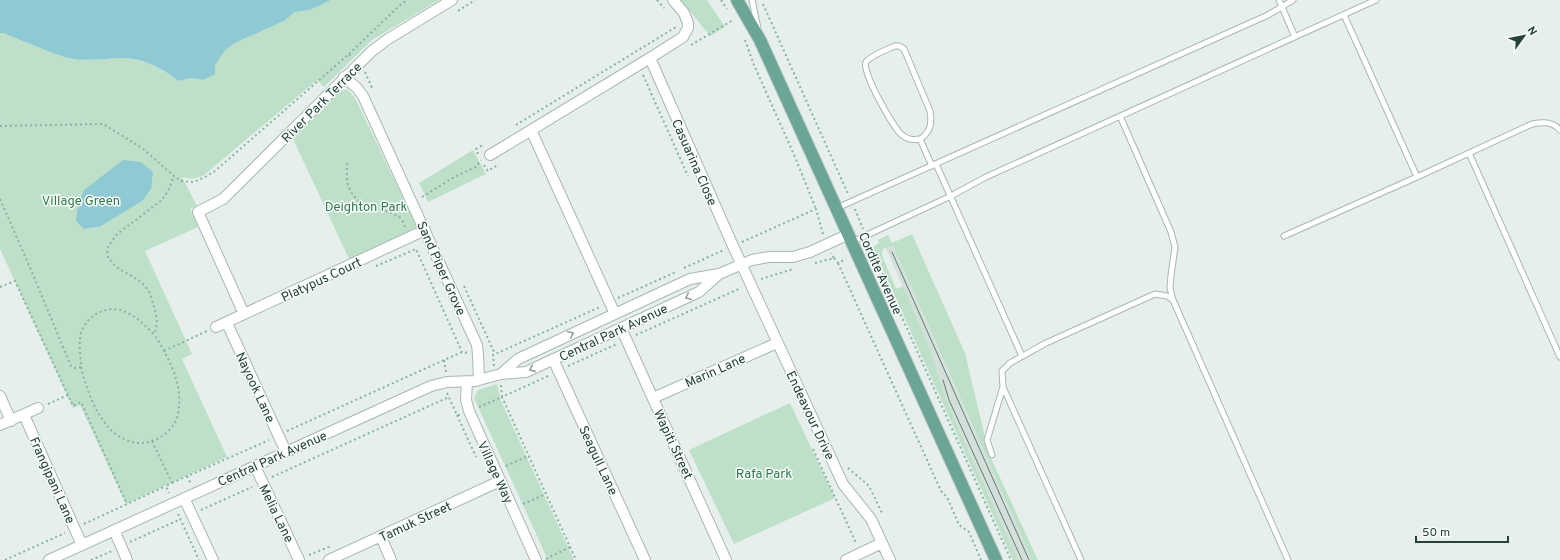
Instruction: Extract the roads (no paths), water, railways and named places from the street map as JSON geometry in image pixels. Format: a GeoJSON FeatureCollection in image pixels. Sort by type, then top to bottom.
{"type":"FeatureCollection","features":[{"type":"Feature","properties":{"kind":"main road","name":"Cordite Avenue"},"geometry":{"type":"LineString","coordinates":[[737,0],[760,40],[996,560]]}},
{"type":"Feature","properties":{"kind":"street","name":"River Park Terrace"},"geometry":{"type":"LineString","coordinates":[[244,314],[198,212],[223,199],[344,77],[372,51],[388,39],[452,0]]}},
{"type":"Feature","properties":{"kind":"street"},"geometry":{"type":"LineString","coordinates":[[485,157],[652,63],[683,37],[688,28],[688,23],[684,12],[673,0]]}},
{"type":"Feature","properties":{"kind":"street","name":"Casuarina Close"},"geometry":{"type":"LineString","coordinates":[[652,63],[742,264]]}},
{"type":"Feature","properties":{"kind":"street","name":"Sand Piper Grove"},"geometry":{"type":"LineString","coordinates":[[344,77],[363,96],[425,230],[476,345],[479,380]]}},
{"type":"Feature","properties":{"kind":"street"},"geometry":{"type":"LineString","coordinates":[[531,130],[615,314]]}},
{"type":"Feature","properties":{"kind":"street","name":"Platypus Court"},"geometry":{"type":"LineString","coordinates":[[214,328],[425,230]]}},
{"type":"Feature","properties":{"kind":"street","name":"Central Park Avenue"},"geometry":{"type":"LineString","coordinates":[[501,374],[518,359],[690,279],[720,274],[752,260],[769,257],[793,257],[850,238]]}},
{"type":"Feature","properties":{"kind":"street","name":"Endeavour Drive"},"geometry":{"type":"LineString","coordinates":[[742,264],[843,484],[871,519],[890,560]]}},
{"type":"Feature","properties":{"kind":"street","name":"Central Park Avenue"},"geometry":{"type":"LineString","coordinates":[[49,560],[431,386],[447,382],[467,382],[479,380],[501,374],[526,372],[699,292],[720,274]]}},
{"type":"Feature","properties":{"kind":"street","name":"Nayook Lane"},"geometry":{"type":"LineString","coordinates":[[227,323],[286,452]]}},
{"type":"Feature","properties":{"kind":"street","name":"Wapiti Street"},"geometry":{"type":"LineString","coordinates":[[621,328],[726,560]]}},
{"type":"Feature","properties":{"kind":"street","name":"Marin Lane"},"geometry":{"type":"LineString","coordinates":[[652,398],[777,343]]}},
{"type":"Feature","properties":{"kind":"street","name":"Seagull Lane"},"geometry":{"type":"LineString","coordinates":[[553,360],[645,560]]}},
{"type":"Feature","properties":{"kind":"street","name":"Village Way"},"geometry":{"type":"LineString","coordinates":[[467,382],[466,400],[468,411],[536,560]]}},
{"type":"Feature","properties":{"kind":"street"},"geometry":{"type":"LineString","coordinates":[[0,396],[11,421]]}},
{"type":"Feature","properties":{"kind":"street"},"geometry":{"type":"LineString","coordinates":[[0,425],[38,408]]}},
{"type":"Feature","properties":{"kind":"street","name":"Frangipani Lane"},"geometry":{"type":"LineString","coordinates":[[24,415],[82,545]]}},
{"type":"Feature","properties":{"kind":"street","name":"Melia Lane"},"geometry":{"type":"LineString","coordinates":[[254,466],[299,560]]}},
{"type":"Feature","properties":{"kind":"street","name":"Tamuk Street"},"geometry":{"type":"LineString","coordinates":[[329,560],[500,481]]}},
{"type":"Feature","properties":{"kind":"street"},"geometry":{"type":"LineString","coordinates":[[184,498],[213,560]]}},
{"type":"Feature","properties":{"kind":"street"},"geometry":{"type":"LineString","coordinates":[[114,530],[127,560]]}},
{"type":"Feature","properties":{"kind":"street"},"geometry":{"type":"LineString","coordinates":[[381,537],[391,560]]}},
{"type":"Feature","properties":{"kind":"street"},"geometry":{"type":"LineString","coordinates":[[846,560],[882,543]]}},
{"type":"Feature","properties":{"kind":"lane"},"geometry":{"type":"LineString","coordinates":[[752,0],[760,40]]}},
{"type":"Feature","properties":{"kind":"lane"},"geometry":{"type":"LineString","coordinates":[[1279,0],[1295,37]]}},
{"type":"Feature","properties":{"kind":"lane"},"geometry":{"type":"LineString","coordinates":[[837,208],[1261,18],[1293,0]]}},
{"type":"Feature","properties":{"kind":"lane"},"geometry":{"type":"LineString","coordinates":[[850,238],[866,235],[951,196],[986,177],[1376,0]]}},
{"type":"Feature","properties":{"kind":"lane"},"geometry":{"type":"LineString","coordinates":[[1344,15],[1417,177]]}},
{"type":"Feature","properties":{"kind":"lane"},"geometry":{"type":"LineString","coordinates":[[895,46],[899,46],[904,50],[930,111],[930,127],[928,132],[920,139],[907,139],[901,135],[880,101],[866,70],[866,62],[870,58],[895,46]]}},
{"type":"Feature","properties":{"kind":"lane"},"geometry":{"type":"LineString","coordinates":[[1120,116],[1171,232],[1175,247],[1170,288],[1173,300],[1288,560]]}},
{"type":"Feature","properties":{"kind":"lane"},"geometry":{"type":"LineString","coordinates":[[1284,236],[1532,124],[1542,122],[1549,123],[1560,130]]}},
{"type":"Feature","properties":{"kind":"lane"},"geometry":{"type":"LineString","coordinates":[[920,139],[951,196],[1022,356]]}},
{"type":"Feature","properties":{"kind":"lane"},"geometry":{"type":"LineString","coordinates":[[1468,153],[1560,356]]}},
{"type":"Feature","properties":{"kind":"lane"},"geometry":{"type":"LineString","coordinates":[[992,455],[987,440],[1003,387],[1002,371],[1010,363],[1046,343],[1155,294],[1167,296],[1173,300]]}},
{"type":"Feature","properties":{"kind":"lane"},"geometry":{"type":"LineString","coordinates":[[1003,387],[1081,560]]}},
{"type":"Feature","properties":{"kind":"water"},"geometry":{"type":"Polygon","coordinates":[[[0,0],[331,0],[310,10],[295,12],[284,21],[237,42],[226,49],[215,65],[215,74],[203,80],[191,78],[178,81],[160,68],[146,62],[131,58],[88,60],[68,58],[0,33],[0,0]]]}},
{"type":"Feature","properties":{"kind":"water"},"geometry":{"type":"Polygon","coordinates":[[[123,160],[141,162],[153,172],[151,189],[142,201],[101,226],[84,229],[76,221],[78,204],[84,190],[123,160]]]}},
{"type":"Feature","properties":{"kind":"tram line"},"geometry":{"type":"LineString","coordinates":[[892,252],[1029,560]]}},
{"type":"Feature","properties":{"kind":"tram line"},"geometry":{"type":"LineString","coordinates":[[943,380],[949,400],[1022,560]]}},
{"type":"Feature","properties":{"kind":"park label","name":"Village Green"},"geometry":{"type":"Point","coordinates":[81,200]}},
{"type":"Feature","properties":{"kind":"park label","name":"Deighton Park"},"geometry":{"type":"Point","coordinates":[366,206]}},
{"type":"Feature","properties":{"kind":"park label","name":"Rafa Park"},"geometry":{"type":"Point","coordinates":[764,473]}}]}
